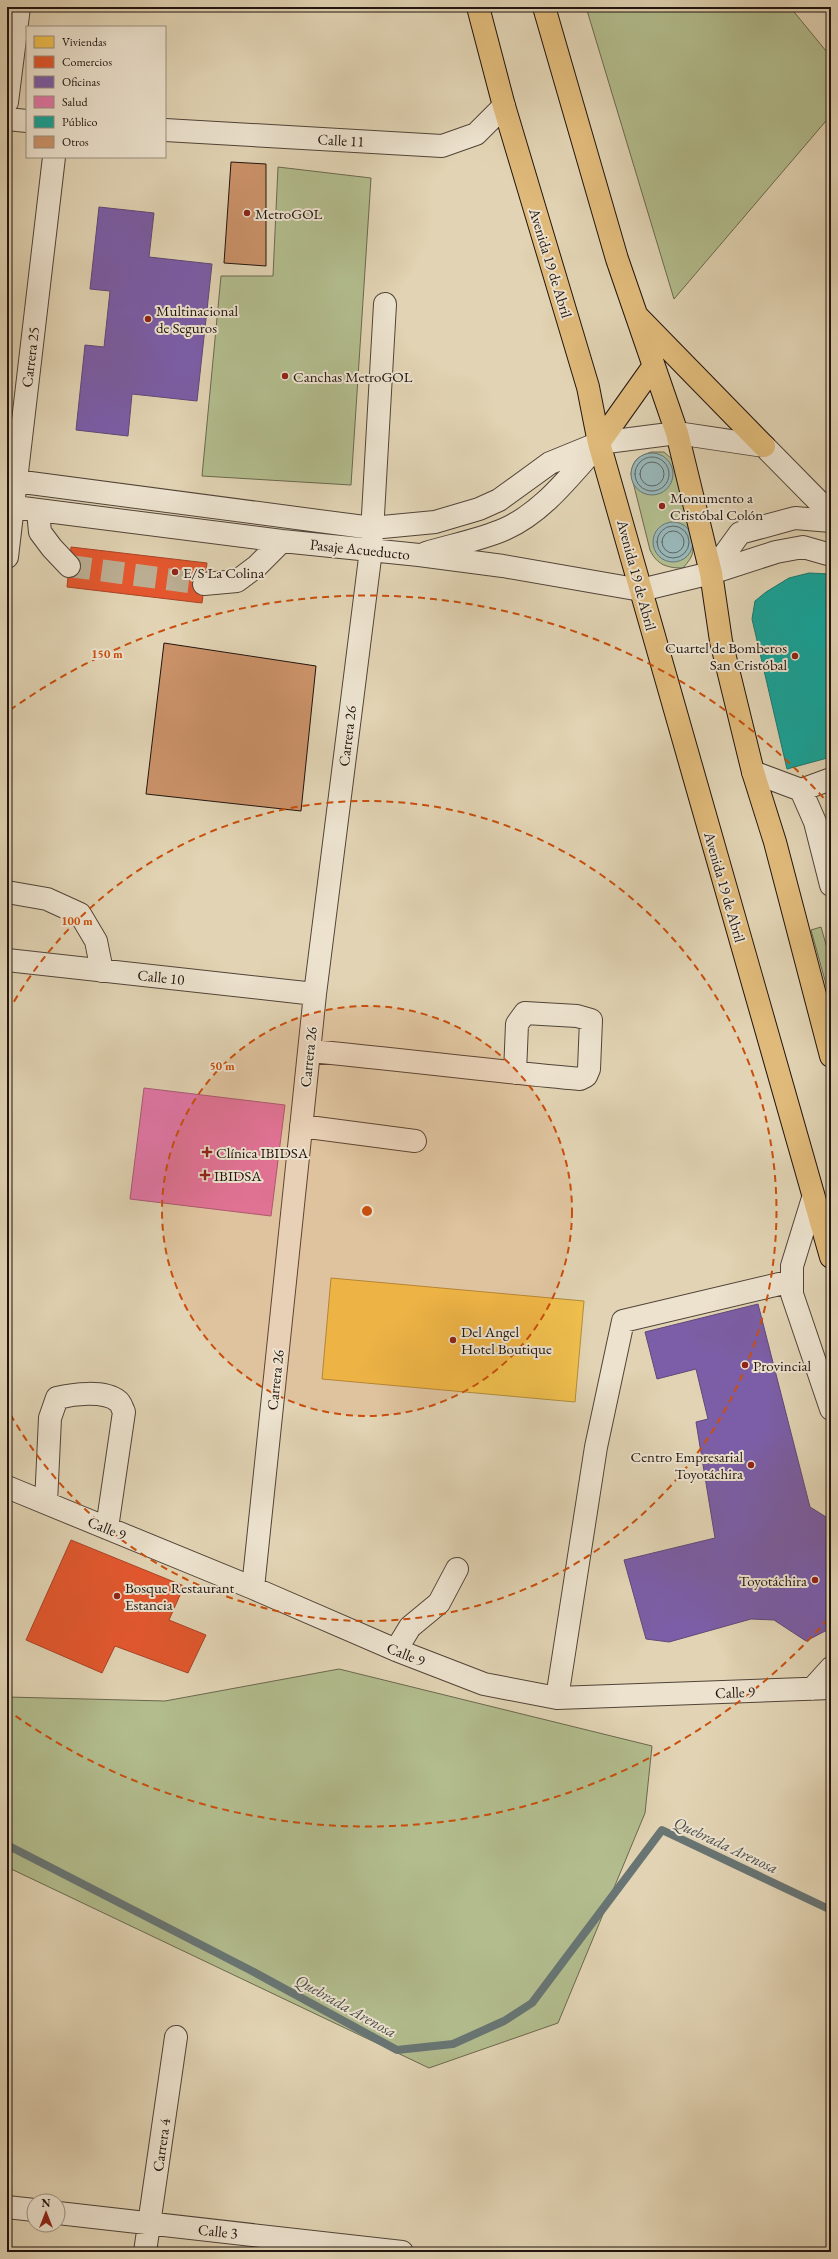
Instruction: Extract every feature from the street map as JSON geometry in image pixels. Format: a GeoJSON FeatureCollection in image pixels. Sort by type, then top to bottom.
{"type":"FeatureCollection","features":[{"type":"Feature","properties":{"kind":"main road","name":"Avenida 19 de Abril"},"geometry":{"type":"LineString","coordinates":[[478,7],[504,106],[588,387],[599,443],[831,1257]]}},
{"type":"Feature","properties":{"kind":"main road"},"geometry":{"type":"LineString","coordinates":[[544,7],[570,103],[635,314],[677,433],[711,573],[720,641],[753,772],[775,842],[831,1056]]}},
{"type":"Feature","properties":{"kind":"main road"},"geometry":{"type":"LineString","coordinates":[[635,314],[764,446]]}},
{"type":"Feature","properties":{"kind":"main road"},"geometry":{"type":"LineString","coordinates":[[599,443],[653,368]]}},
{"type":"Feature","properties":{"kind":"street"},"geometry":{"type":"LineString","coordinates":[[7,102],[19,7]]}},
{"type":"Feature","properties":{"kind":"street","name":"Calle 11"},"geometry":{"type":"LineString","coordinates":[[166,130],[442,146],[476,134],[504,106]]}},
{"type":"Feature","properties":{"kind":"street"},"geometry":{"type":"LineString","coordinates":[[7,119],[26,121]]}},
{"type":"Feature","properties":{"kind":"street","name":"Carrera 25"},"geometry":{"type":"LineString","coordinates":[[7,557],[10,507],[15,481],[54,158]]}},
{"type":"Feature","properties":{"kind":"street","name":"Carrera 26"},"geometry":{"type":"LineString","coordinates":[[253,1588],[315,994],[371,550],[385,304]]}},
{"type":"Feature","properties":{"kind":"street"},"geometry":{"type":"LineString","coordinates":[[15,481],[372,528],[435,522],[479,509],[500,500],[550,463],[599,443],[677,433],[764,446],[831,514]]}},
{"type":"Feature","properties":{"kind":"street"},"geometry":{"type":"LineString","coordinates":[[419,555],[505,529],[534,510],[558,490],[599,443]]}},
{"type":"Feature","properties":{"kind":"street","name":"Pasaje Acueducto"},"geometry":{"type":"LineString","coordinates":[[10,507],[282,541],[419,555],[503,566],[641,590],[711,573],[776,552],[803,547],[831,555]]}},
{"type":"Feature","properties":{"kind":"street"},"geometry":{"type":"LineString","coordinates":[[38,511],[40,532],[52,548],[69,566]]}},
{"type":"Feature","properties":{"kind":"street"},"geometry":{"type":"LineString","coordinates":[[711,573],[740,533],[795,518],[831,521]]}},
{"type":"Feature","properties":{"kind":"street"},"geometry":{"type":"LineString","coordinates":[[204,584],[237,581],[257,566],[282,541]]}},
{"type":"Feature","properties":{"kind":"street"},"geometry":{"type":"LineString","coordinates":[[753,772],[801,790],[831,780]]}},
{"type":"Feature","properties":{"kind":"street"},"geometry":{"type":"LineString","coordinates":[[801,790],[815,822],[831,885]]}},
{"type":"Feature","properties":{"kind":"street"},"geometry":{"type":"LineString","coordinates":[[7,892],[47,899],[80,914],[96,941],[102,971]]}},
{"type":"Feature","properties":{"kind":"street","name":"Calle 10"},"geometry":{"type":"LineString","coordinates":[[7,960],[315,994]]}},
{"type":"Feature","properties":{"kind":"street"},"geometry":{"type":"LineString","coordinates":[[309,1051],[515,1073]]}},
{"type":"Feature","properties":{"kind":"street"},"geometry":{"type":"LineString","coordinates":[[301,1126],[415,1141]]}},
{"type":"Feature","properties":{"kind":"street"},"geometry":{"type":"LineString","coordinates":[[813,1198],[792,1266],[792,1294],[831,1409]]}},
{"type":"Feature","properties":{"kind":"street"},"geometry":{"type":"LineString","coordinates":[[557,1698],[596,1447],[623,1321],[792,1281]]}},
{"type":"Feature","properties":{"kind":"street"},"geometry":{"type":"LineString","coordinates":[[46,1503],[50,1418],[57,1398],[73,1394],[110,1396],[120,1402],[124,1412],[107,1528]]}},
{"type":"Feature","properties":{"kind":"street","name":"Calle 9"},"geometry":{"type":"LineString","coordinates":[[7,1487],[253,1588],[396,1650],[484,1684],[557,1698],[821,1689]]}},
{"type":"Feature","properties":{"kind":"street"},"geometry":{"type":"LineString","coordinates":[[396,1650],[410,1627],[439,1603],[457,1569]]}},
{"type":"Feature","properties":{"kind":"street"},"geometry":{"type":"LineString","coordinates":[[821,1689],[831,1668]]}},
{"type":"Feature","properties":{"kind":"street","name":"Carrera 4"},"geometry":{"type":"LineString","coordinates":[[146,2252],[176,2037]]}},
{"type":"Feature","properties":{"kind":"street"},"geometry":{"type":"LineString","coordinates":[[7,2207],[26,2209]]}},
{"type":"Feature","properties":{"kind":"street","name":"Calle 3"},"geometry":{"type":"LineString","coordinates":[[66,2214],[402,2252]]}},
{"type":"Feature","properties":{"kind":"green space"},"geometry":{"type":"Polygon","coordinates":[[[586,7],[790,7],[831,57],[831,115],[674,299],[586,7]]]}},
{"type":"Feature","properties":{"kind":"green space","name":"Canchas MetroGOL"},"geometry":{"type":"Polygon","coordinates":[[[278,167],[371,178],[351,485],[202,476],[221,276],[273,276],[278,167]]]}},
{"type":"Feature","properties":{"kind":"green space"},"geometry":{"type":"Polygon","coordinates":[[[651,452],[664,452],[673,460],[686,505],[693,541],[693,552],[683,568],[663,565],[656,559],[650,550],[631,474],[633,465],[637,459],[651,452]]]}},
{"type":"Feature","properties":{"kind":"green space"},"geometry":{"type":"Polygon","coordinates":[[[821,927],[831,962],[831,1002],[811,930],[821,927]]]}},
{"type":"Feature","properties":{"kind":"green space"},"geometry":{"type":"Polygon","coordinates":[[[339,1669],[652,1746],[645,1813],[558,2023],[429,2068],[7,1867],[7,1697],[165,1701],[339,1669]]]}},
{"type":"Feature","properties":{"kind":"water"},"geometry":{"type":"Polygon","coordinates":[[[652,453],[667,459],[673,474],[667,489],[652,495],[637,489],[631,474],[637,459],[652,453]]]}},
{"type":"Feature","properties":{"kind":"water"},"geometry":{"type":"Polygon","coordinates":[[[677,522],[684,525],[690,531],[693,542],[692,550],[684,559],[677,562],[669,562],[662,559],[654,550],[653,538],[656,531],[665,523],[677,522]]]}},
{"type":"Feature","properties":{"kind":"building: Viviendas","name":"Del Angel Hotel Boutique"},"geometry":{"type":"Polygon","coordinates":[[[331,1278],[584,1301],[575,1402],[322,1379],[331,1278]]]}},
{"type":"Feature","properties":{"kind":"building: Comercios"},"geometry":{"type":"Polygon","coordinates":[[[71,547],[207,563],[202,603],[67,587],[71,547]]]}},
{"type":"Feature","properties":{"kind":"building: Comercios"},"geometry":{"type":"Polygon","coordinates":[[[71,1540],[184,1586],[169,1620],[206,1635],[188,1673],[115,1646],[102,1673],[26,1640],[71,1540]]]}},
{"type":"Feature","properties":{"kind":"building: Oficinas"},"geometry":{"type":"Polygon","coordinates":[[[99,207],[154,213],[149,257],[212,264],[197,401],[132,394],[128,436],[76,430],[85,345],[104,347],[110,291],[90,289],[99,207]]]}},
{"type":"Feature","properties":{"kind":"building: Oficinas","name":"Centro Empresarial Toyotáchira"},"geometry":{"type":"Polygon","coordinates":[[[758,1304],[810,1507],[831,1520],[831,1628],[806,1641],[774,1620],[751,1619],[669,1642],[646,1639],[624,1560],[715,1538],[696,1422],[708,1419],[696,1369],[657,1379],[645,1332],[758,1304]]]}},
{"type":"Feature","properties":{"kind":"building: Salud","name":"Clínica IBIDSA"},"geometry":{"type":"Polygon","coordinates":[[[144,1088],[285,1105],[271,1216],[130,1199],[144,1088]]]}},
{"type":"Feature","properties":{"kind":"building: Público","name":"Cuartel de Bomberos San Cristóbal"},"geometry":{"type":"Polygon","coordinates":[[[809,573],[831,574],[831,757],[787,769],[752,619],[755,601],[766,592],[789,578],[809,573]]]}},
{"type":"Feature","properties":{"kind":"building: Otros","name":"MetroGOL"},"geometry":{"type":"Polygon","coordinates":[[[231,162],[266,164],[266,266],[224,263],[231,162]]]}},
{"type":"Feature","properties":{"kind":"building: Otros"},"geometry":{"type":"Polygon","coordinates":[[[164,643],[316,666],[301,811],[146,794],[164,643]]]}},
{"type":"Feature","properties":{"kind":"waterway","name":"Quebrada Arenosa"},"geometry":{"type":"LineString","coordinates":[[7,1845],[250,1970],[397,2050],[453,2044],[504,2021],[532,2003],[662,1830],[831,1910]]}},
{"type":"Feature","properties":{"kind":"tunnel"},"geometry":{"type":"LineString","coordinates":[[69,566],[204,584]]}},
{"type":"Feature","properties":{"kind":"place","name":"MetroGOL"},"geometry":{"type":"Point","coordinates":[247,213]}},
{"type":"Feature","properties":{"kind":"place","name":"Multinacional de Seguros"},"geometry":{"type":"Point","coordinates":[148,319]}},
{"type":"Feature","properties":{"kind":"place","name":"Canchas MetroGOL"},"geometry":{"type":"Point","coordinates":[285,376]}},
{"type":"Feature","properties":{"kind":"place","name":"Monumento a Cristóbal Colón"},"geometry":{"type":"Point","coordinates":[662,506]}},
{"type":"Feature","properties":{"kind":"place","name":"E/S La Colina"},"geometry":{"type":"Point","coordinates":[175,572]}},
{"type":"Feature","properties":{"kind":"place","name":"Cuartel de Bomberos San Cristóbal"},"geometry":{"type":"Point","coordinates":[795,656]}},
{"type":"Feature","properties":{"kind":"place","name":"Clínica IBIDSA"},"geometry":{"type":"Point","coordinates":[207,1152]}},
{"type":"Feature","properties":{"kind":"place","name":"IBIDSA"},"geometry":{"type":"Point","coordinates":[205,1175]}},
{"type":"Feature","properties":{"kind":"place","name":"Del Angel Hotel Boutique"},"geometry":{"type":"Point","coordinates":[453,1340]}},
{"type":"Feature","properties":{"kind":"place","name":"Provincial"},"geometry":{"type":"Point","coordinates":[745,1365]}},
{"type":"Feature","properties":{"kind":"place","name":"Centro Empresarial Toyotáchira"},"geometry":{"type":"Point","coordinates":[751,1465]}},
{"type":"Feature","properties":{"kind":"place","name":"Toyotáchira"},"geometry":{"type":"Point","coordinates":[815,1580]}},
{"type":"Feature","properties":{"kind":"place","name":"Bosque Restaurant Estancia"},"geometry":{"type":"Point","coordinates":[117,1596]}}]}
